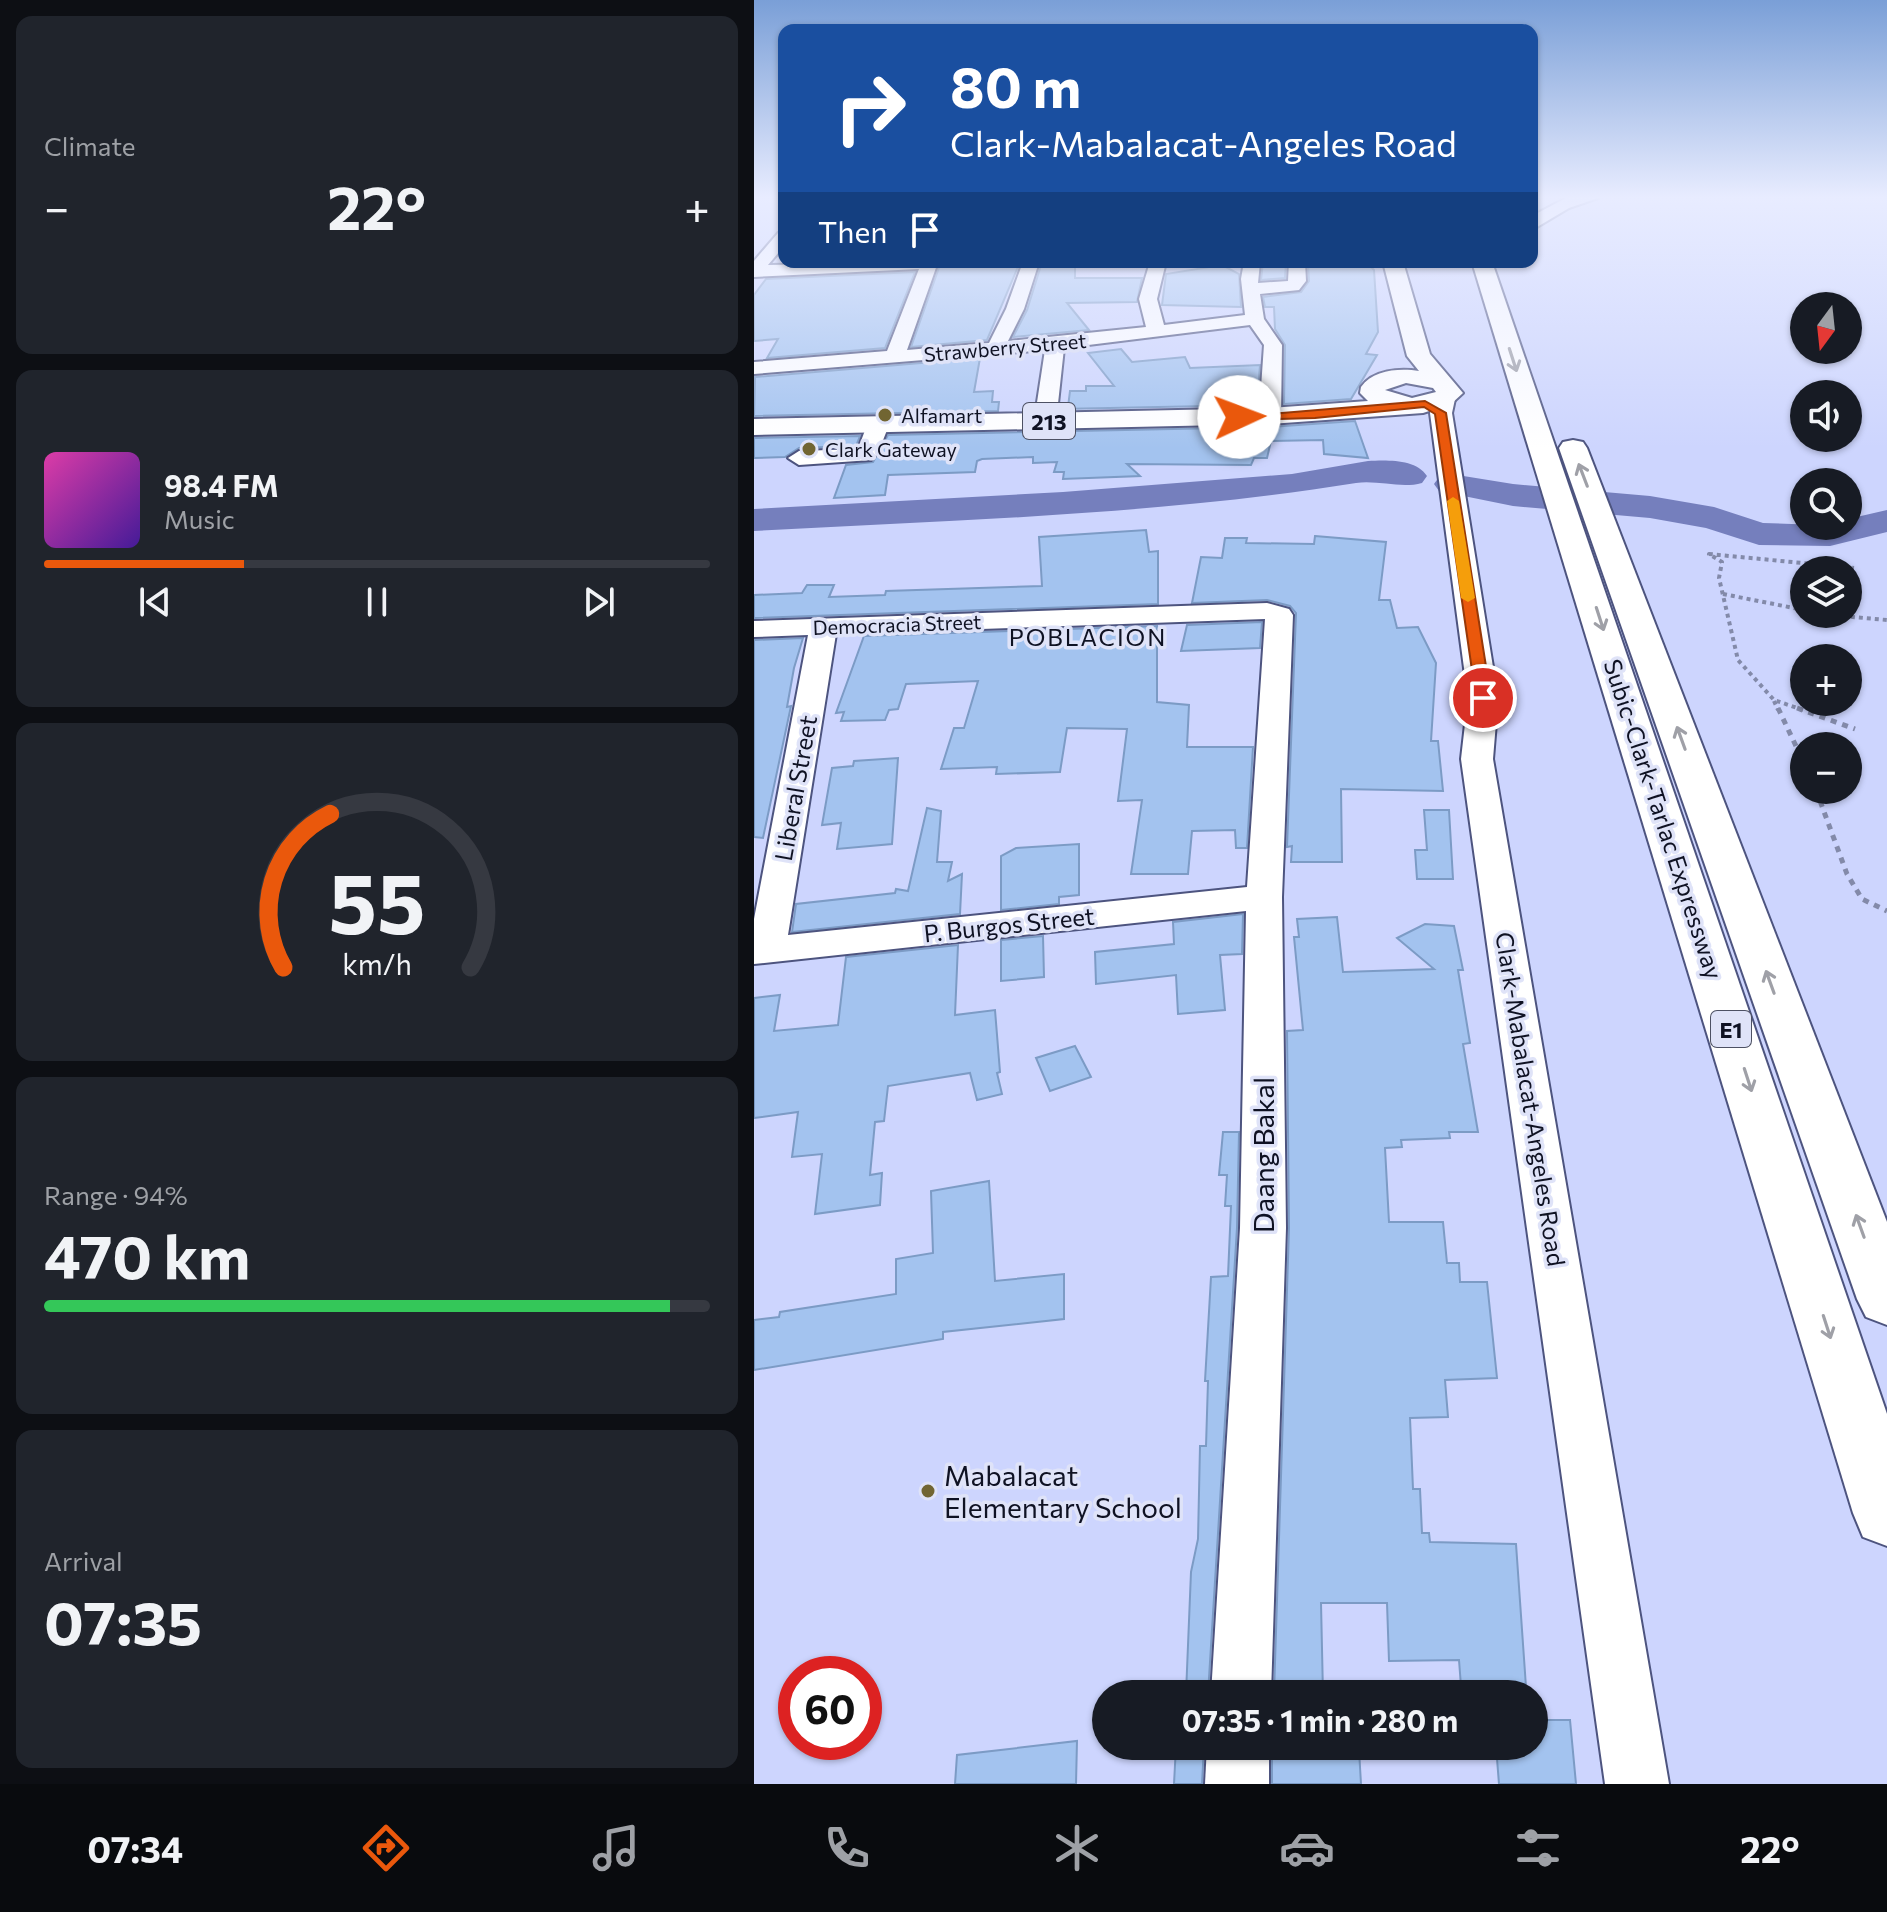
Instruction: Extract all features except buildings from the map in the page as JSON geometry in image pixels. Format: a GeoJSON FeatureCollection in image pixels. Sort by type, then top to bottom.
{"type":"FeatureCollection","features":[{"type":"Feature","properties":{"kind":"main road"},"geometry":{"type":"LineString","coordinates":[[1382,281],[1403,354],[1397,370],[1379,386],[1393,403],[1435,403],[1398,281]]}},
{"type":"Feature","properties":{"kind":"main road","name":"Subic-Clark-Tarlac Expressway"},"geometry":{"type":"LineString","coordinates":[[1488,281],[1528,404],[1593,545],[1887,1299]]}},
{"type":"Feature","properties":{"kind":"main road"},"geometry":{"type":"LineString","coordinates":[[1511,281],[1534,348]]}},
{"type":"Feature","properties":{"kind":"main road","name":"213"},"geometry":{"type":"LineString","coordinates":[[1344,411],[1365,403],[1379,386]]}},
{"type":"Feature","properties":{"kind":"main road","name":"213"},"geometry":{"type":"LineString","coordinates":[[754,427],[1270,416],[1435,403]]}},
{"type":"Feature","properties":{"kind":"main road","name":"Subic-Clark-Tarlac Expressway"},"geometry":{"type":"LineString","coordinates":[[1562,418],[1593,545],[1887,1513]]}},
{"type":"Feature","properties":{"kind":"street"},"geometry":{"type":"LineString","coordinates":[[895,356],[916,281]]}},
{"type":"Feature","properties":{"kind":"street"},"geometry":{"type":"LineString","coordinates":[[995,349],[1024,281]]}},
{"type":"Feature","properties":{"kind":"street"},"geometry":{"type":"LineString","coordinates":[[1153,281],[1148,299],[1156,330]]}},
{"type":"Feature","properties":{"kind":"street"},"geometry":{"type":"LineString","coordinates":[[1251,281],[1255,319],[1273,345],[1270,416]]}},
{"type":"Feature","properties":{"kind":"street"},"geometry":{"type":"LineString","coordinates":[[1251,289],[1296,284],[1296,281]]}},
{"type":"Feature","properties":{"kind":"street","name":"Strawberry Street"},"geometry":{"type":"LineString","coordinates":[[754,368],[1055,344],[1255,319]]}},
{"type":"Feature","properties":{"kind":"street"},"geometry":{"type":"LineString","coordinates":[[1045,422],[1055,344]]}},
{"type":"Feature","properties":{"kind":"street","name":"Clark-Mabalacat-Angeles Road"},"geometry":{"type":"LineString","coordinates":[[1435,403],[1483,698],[1477,759],[1637,1784]]}},
{"type":"Feature","properties":{"kind":"street"},"geometry":{"type":"LineString","coordinates":[[799,458],[863,455],[867,453],[878,425]]}},
{"type":"Feature","properties":{"kind":"street","name":"Democracia Street"},"geometry":{"type":"LineString","coordinates":[[754,629],[1267,611],[1279,615]]}},
{"type":"Feature","properties":{"kind":"street","name":"Daang Bakal"},"geometry":{"type":"LineString","coordinates":[[1242,1680],[1263,1228],[1264,897],[1279,615]]}},
{"type":"Feature","properties":{"kind":"street","name":"Liberal Street"},"geometry":{"type":"LineString","coordinates":[[760,950],[823,627]]}},
{"type":"Feature","properties":{"kind":"street","name":"P. Burgos Street"},"geometry":{"type":"LineString","coordinates":[[760,950],[1264,897]]}},
{"type":"Feature","properties":{"kind":"street"},"geometry":{"type":"LineString","coordinates":[[1237,1784],[1238,1760]]}},
{"type":"Feature","properties":{"kind":"path"},"geometry":{"type":"LineString","coordinates":[[1790,562],[1709,554],[1722,562],[1719,578],[1738,660],[1774,700],[1790,734]]}},
{"type":"Feature","properties":{"kind":"path"},"geometry":{"type":"LineString","coordinates":[[1723,594],[1790,607]]}},
{"type":"Feature","properties":{"kind":"path"},"geometry":{"type":"LineString","coordinates":[[1862,615],[1887,620]]}},
{"type":"Feature","properties":{"kind":"path"},"geometry":{"type":"LineString","coordinates":[[1774,700],[1855,729]]}},
{"type":"Feature","properties":{"kind":"path"},"geometry":{"type":"LineString","coordinates":[[1821,804],[1847,874],[1862,899],[1887,911]]}},
{"type":"Feature","properties":{"kind":"waterway"},"geometry":{"type":"LineString","coordinates":[[754,520],[1063,503],[1292,485],[1368,471],[1397,472],[1410,476]]}},
{"type":"Feature","properties":{"kind":"waterway"},"geometry":{"type":"LineString","coordinates":[[1451,484],[1513,495],[1650,507],[1714,518],[1759,534],[1830,535],[1887,521]]}},
{"type":"Feature","properties":{"kind":"slow traffic"},"geometry":{"type":"LineString","coordinates":[[1453,501],[1468,598]]}},
{"type":"Feature","properties":{"kind":"place","name":"Alfamart"},"geometry":{"type":"Point","coordinates":[885,415]}},
{"type":"Feature","properties":{"kind":"place","name":"Clark Gateway"},"geometry":{"type":"Point","coordinates":[809,449]}},
{"type":"Feature","properties":{"kind":"place","name":"Mabalacat Elementary School"},"geometry":{"type":"Point","coordinates":[928,1491]}},
{"type":"Feature","properties":{"kind":"district","name":"POBLACION"},"geometry":{"type":"Point","coordinates":[1088,636]}},
{"type":"Feature","properties":{"kind":"route"},"geometry":{"type":"LineString","coordinates":[[1239,417],[1315,415],[1425,404],[1441,413],[1483,698]]}}]}
